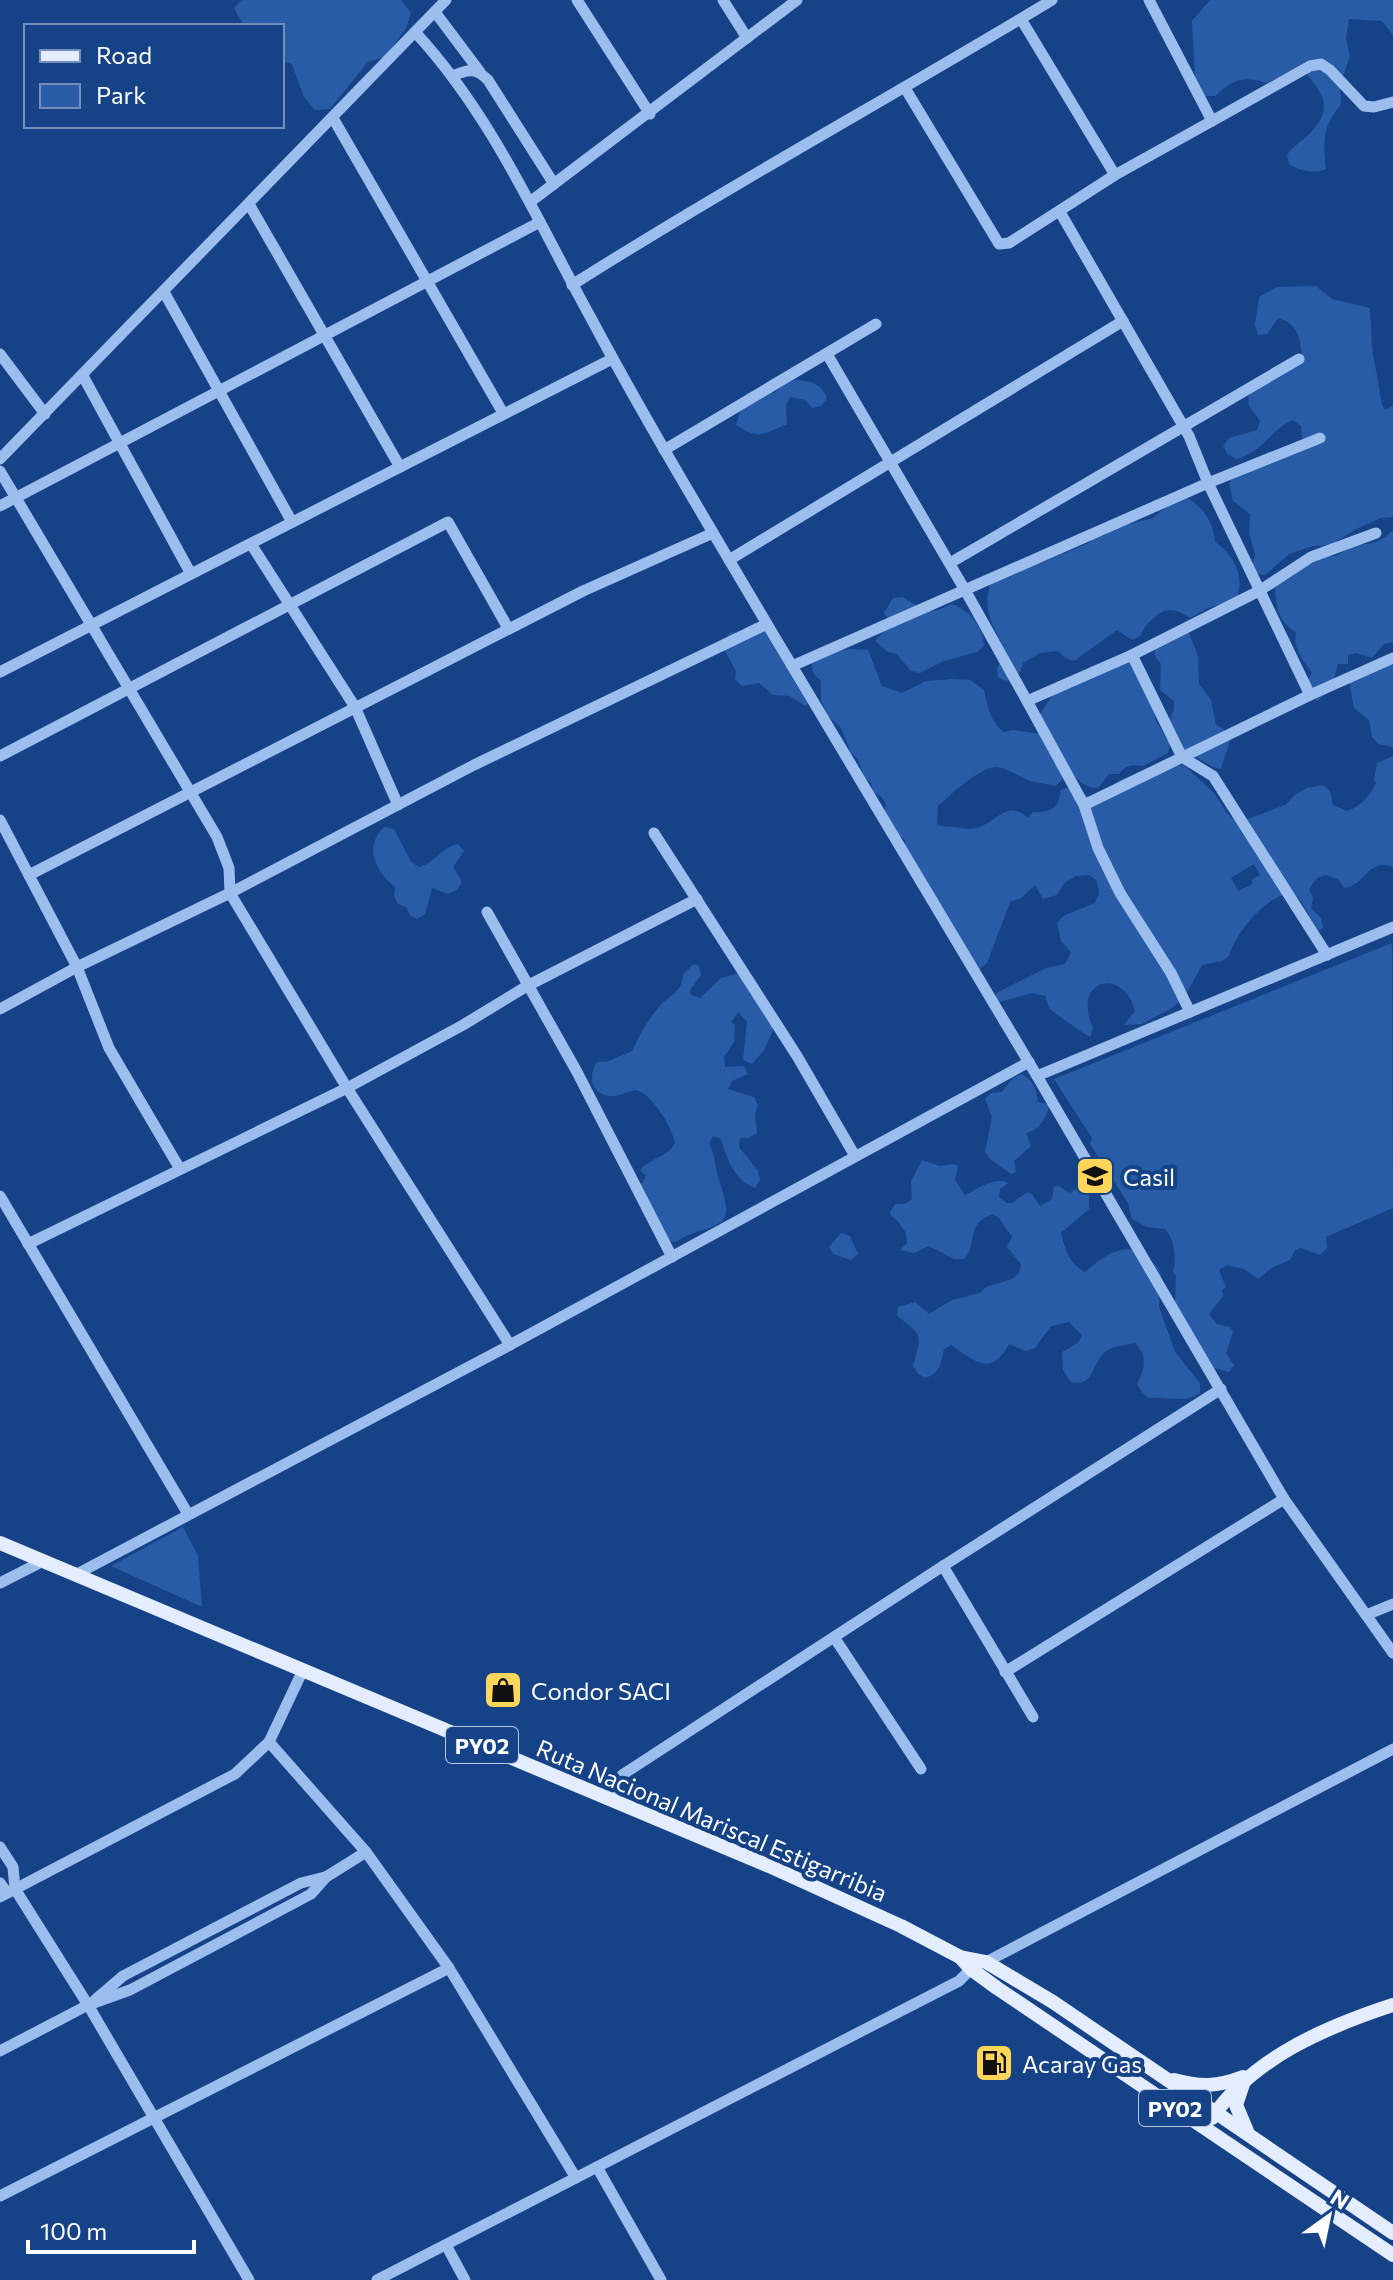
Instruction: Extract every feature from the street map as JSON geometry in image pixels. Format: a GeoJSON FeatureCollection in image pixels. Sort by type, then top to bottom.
{"type":"FeatureCollection","features":[{"type":"Feature","properties":{"kind":"main road","name":"Ruta Nacional Mariscal Estigarribia"},"geometry":{"type":"LineString","coordinates":[[0,1543],[769,1866],[901,1926],[960,1957],[986,1962],[1053,2002],[1393,2233]]}},
{"type":"Feature","properties":{"kind":"main road","name":"Ruta Nacional Mariscal Estigarribia"},"geometry":{"type":"LineString","coordinates":[[960,1957],[971,1969],[1393,2255]]}},
{"type":"Feature","properties":{"kind":"main road"},"geometry":{"type":"LineString","coordinates":[[1205,2128],[1230,2092],[1247,2076],[1330,2029],[1393,2005]]}},
{"type":"Feature","properties":{"kind":"main road"},"geometry":{"type":"LineString","coordinates":[[1152,2068],[1168,2078],[1199,2086],[1218,2086],[1247,2076]]}},
{"type":"Feature","properties":{"kind":"main road"},"geometry":{"type":"LineString","coordinates":[[1247,2076],[1236,2105],[1246,2130],[1259,2143]]}},
{"type":"Feature","properties":{"kind":"street"},"geometry":{"type":"LineString","coordinates":[[0,459],[446,0]]}},
{"type":"Feature","properties":{"kind":"street"},"geometry":{"type":"LineString","coordinates":[[577,0],[650,114]]}},
{"type":"Feature","properties":{"kind":"street"},"geometry":{"type":"LineString","coordinates":[[723,0],[747,38]]}},
{"type":"Feature","properties":{"kind":"street"},"geometry":{"type":"LineString","coordinates":[[530,202],[797,0]]}},
{"type":"Feature","properties":{"kind":"street"},"geometry":{"type":"LineString","coordinates":[[572,285],[670,223],[1052,0]]}},
{"type":"Feature","properties":{"kind":"street"},"geometry":{"type":"LineString","coordinates":[[1149,0],[1212,121]]}},
{"type":"Feature","properties":{"kind":"street"},"geometry":{"type":"LineString","coordinates":[[435,12],[488,80],[554,184]]}},
{"type":"Feature","properties":{"kind":"street"},"geometry":{"type":"LineString","coordinates":[[1021,19],[1115,175]]}},
{"type":"Feature","properties":{"kind":"street"},"geometry":{"type":"LineString","coordinates":[[415,32],[453,76],[530,202],[572,285],[664,450],[1029,1062],[1284,1499],[1393,1653]]}},
{"type":"Feature","properties":{"kind":"street"},"geometry":{"type":"LineString","coordinates":[[905,88],[999,244],[1009,243],[1115,175],[1310,66],[1321,64],[1330,70],[1364,106],[1393,102]]}},
{"type":"Feature","properties":{"kind":"street"},"geometry":{"type":"LineString","coordinates":[[453,76],[466,70],[480,72]]}},
{"type":"Feature","properties":{"kind":"street"},"geometry":{"type":"LineString","coordinates":[[333,118],[503,413]]}},
{"type":"Feature","properties":{"kind":"street"},"geometry":{"type":"LineString","coordinates":[[249,204],[400,467]]}},
{"type":"Feature","properties":{"kind":"street"},"geometry":{"type":"LineString","coordinates":[[1060,212],[1184,428],[1310,695]]}},
{"type":"Feature","properties":{"kind":"street"},"geometry":{"type":"LineString","coordinates":[[0,506],[540,222]]}},
{"type":"Feature","properties":{"kind":"street"},"geometry":{"type":"LineString","coordinates":[[164,292],[292,522]]}},
{"type":"Feature","properties":{"kind":"street"},"geometry":{"type":"LineString","coordinates":[[729,560],[1123,321]]}},
{"type":"Feature","properties":{"kind":"street"},"geometry":{"type":"LineString","coordinates":[[664,450],[876,324]]}},
{"type":"Feature","properties":{"kind":"street"},"geometry":{"type":"LineString","coordinates":[[0,354],[45,414]]}},
{"type":"Feature","properties":{"kind":"street"},"geometry":{"type":"LineString","coordinates":[[827,354],[1027,701],[1084,805],[1098,848],[1120,893],[1171,973],[1190,1012]]}},
{"type":"Feature","properties":{"kind":"street"},"geometry":{"type":"LineString","coordinates":[[0,672],[612,359]]}},
{"type":"Feature","properties":{"kind":"street"},"geometry":{"type":"LineString","coordinates":[[950,563],[1299,359]]}},
{"type":"Feature","properties":{"kind":"street"},"geometry":{"type":"LineString","coordinates":[[83,376],[191,574]]}},
{"type":"Feature","properties":{"kind":"street"},"geometry":{"type":"LineString","coordinates":[[792,666],[1208,483],[1320,438]]}},
{"type":"Feature","properties":{"kind":"street"},"geometry":{"type":"LineString","coordinates":[[0,471],[217,837],[229,868],[230,893],[347,1088],[510,1345]]}},
{"type":"Feature","properties":{"kind":"street"},"geometry":{"type":"LineString","coordinates":[[0,756],[448,522],[508,628]]}},
{"type":"Feature","properties":{"kind":"street"},"geometry":{"type":"LineString","coordinates":[[29,875],[508,628],[713,533]]}},
{"type":"Feature","properties":{"kind":"street"},"geometry":{"type":"LineString","coordinates":[[1027,701],[1132,655],[1259,591],[1311,557],[1376,533]]}},
{"type":"Feature","properties":{"kind":"street"},"geometry":{"type":"LineString","coordinates":[[251,544],[355,707],[398,805]]}},
{"type":"Feature","properties":{"kind":"street"},"geometry":{"type":"LineString","coordinates":[[0,1009],[474,765],[767,624]]}},
{"type":"Feature","properties":{"kind":"street"},"geometry":{"type":"LineString","coordinates":[[1132,655],[1182,757],[1213,776],[1327,955]]}},
{"type":"Feature","properties":{"kind":"street"},"geometry":{"type":"LineString","coordinates":[[1084,805],[1393,658]]}},
{"type":"Feature","properties":{"kind":"street"},"geometry":{"type":"LineString","coordinates":[[0,820],[77,967],[109,1048],[180,1169]]}},
{"type":"Feature","properties":{"kind":"street"},"geometry":{"type":"LineString","coordinates":[[654,833],[797,1056],[855,1156]]}},
{"type":"Feature","properties":{"kind":"street"},"geometry":{"type":"LineString","coordinates":[[28,1244],[347,1088],[527,986],[697,899]]}},
{"type":"Feature","properties":{"kind":"street"},"geometry":{"type":"LineString","coordinates":[[487,912],[577,1072],[672,1257]]}},
{"type":"Feature","properties":{"kind":"street"},"geometry":{"type":"LineString","coordinates":[[1037,1076],[1393,927]]}},
{"type":"Feature","properties":{"kind":"street"},"geometry":{"type":"LineString","coordinates":[[75,1575],[510,1345],[1029,1062]]}},
{"type":"Feature","properties":{"kind":"street"},"geometry":{"type":"LineString","coordinates":[[0,1198],[188,1514]]}},
{"type":"Feature","properties":{"kind":"street"},"geometry":{"type":"LineString","coordinates":[[609,1799],[622,1775],[1221,1389]]}},
{"type":"Feature","properties":{"kind":"street"},"geometry":{"type":"LineString","coordinates":[[1005,1672],[1284,1499]]}},
{"type":"Feature","properties":{"kind":"street"},"geometry":{"type":"LineString","coordinates":[[0,1583],[43,1561]]}},
{"type":"Feature","properties":{"kind":"street"},"geometry":{"type":"LineString","coordinates":[[943,1566],[1033,1717]]}},
{"type":"Feature","properties":{"kind":"street"},"geometry":{"type":"LineString","coordinates":[[1366,1615],[1393,1604]]}},
{"type":"Feature","properties":{"kind":"street"},"geometry":{"type":"LineString","coordinates":[[834,1637],[921,1769]]}},
{"type":"Feature","properties":{"kind":"street"},"geometry":{"type":"LineString","coordinates":[[6,1890],[235,1774],[269,1742],[303,1670]]}},
{"type":"Feature","properties":{"kind":"street"},"geometry":{"type":"LineString","coordinates":[[269,1742],[366,1852],[449,1968],[576,2178]]}},
{"type":"Feature","properties":{"kind":"street"},"geometry":{"type":"LineString","coordinates":[[986,1962],[1393,1749]]}},
{"type":"Feature","properties":{"kind":"street"},"geometry":{"type":"LineString","coordinates":[[0,1847],[13,1867],[6,1890]]}},
{"type":"Feature","properties":{"kind":"street"},"geometry":{"type":"LineString","coordinates":[[0,2051],[88,2005],[123,1976],[301,1883],[326,1877],[366,1852]]}},
{"type":"Feature","properties":{"kind":"street"},"geometry":{"type":"LineString","coordinates":[[6,1890],[88,2005],[249,2280]]}},
{"type":"Feature","properties":{"kind":"street"},"geometry":{"type":"LineString","coordinates":[[0,2196],[449,1968]]}},
{"type":"Feature","properties":{"kind":"street"},"geometry":{"type":"LineString","coordinates":[[377,2280],[959,1981],[971,1969]]}},
{"type":"Feature","properties":{"kind":"street"},"geometry":{"type":"LineString","coordinates":[[597,2167],[661,2280]]}},
{"type":"Feature","properties":{"kind":"street"},"geometry":{"type":"LineString","coordinates":[[446,2245],[465,2280]]}},
{"type":"Feature","properties":{"kind":"green space"},"geometry":{"type":"Polygon","coordinates":[[[242,0],[401,0],[411,13],[406,28],[386,56],[368,62],[330,109],[315,110],[304,97],[292,64],[284,62],[284,24],[243,24],[234,8],[242,0]]]}},
{"type":"Feature","properties":{"kind":"green space"},"geometry":{"type":"Polygon","coordinates":[[[1210,0],[1393,0],[1393,35],[1382,21],[1349,19],[1346,38],[1350,56],[1340,84],[1341,104],[1330,120],[1325,135],[1326,169],[1307,171],[1289,164],[1287,155],[1315,128],[1324,110],[1321,94],[1301,68],[1266,83],[1244,79],[1227,86],[1215,96],[1196,96],[1192,21],[1210,0]]]}},
{"type":"Feature","properties":{"kind":"green space"},"geometry":{"type":"Polygon","coordinates":[[[1316,286],[1332,299],[1370,308],[1372,348],[1382,405],[1385,410],[1393,406],[1393,517],[1381,518],[1356,529],[1331,545],[1313,546],[1289,554],[1265,575],[1256,573],[1253,564],[1255,554],[1249,533],[1250,514],[1233,501],[1229,483],[1234,475],[1243,475],[1258,465],[1267,466],[1303,442],[1301,426],[1293,420],[1285,424],[1254,451],[1237,459],[1228,455],[1223,446],[1229,438],[1257,430],[1260,421],[1249,406],[1248,396],[1265,375],[1302,356],[1297,332],[1285,321],[1278,318],[1267,334],[1258,335],[1255,325],[1259,297],[1277,287],[1316,286]]]}},
{"type":"Feature","properties":{"kind":"green space"},"geometry":{"type":"Polygon","coordinates":[[[797,380],[822,389],[827,398],[821,406],[812,408],[805,400],[790,397],[786,405],[787,424],[762,434],[750,433],[736,425],[746,393],[765,390],[774,393],[788,381],[797,380]]]}},
{"type":"Feature","properties":{"kind":"green space"},"geometry":{"type":"Polygon","coordinates":[[[1181,495],[1205,513],[1215,542],[1233,560],[1239,582],[1237,599],[1208,608],[1190,618],[1166,610],[1152,619],[1140,636],[1132,640],[1117,630],[1074,661],[1058,651],[1040,653],[1023,663],[1013,678],[1006,681],[998,677],[997,668],[1006,652],[988,610],[991,582],[1022,567],[1031,567],[1089,543],[1095,536],[1104,536],[1109,529],[1153,518],[1181,495]]]}},
{"type":"Feature","properties":{"kind":"green space"},"geometry":{"type":"Polygon","coordinates":[[[1393,530],[1393,642],[1384,644],[1372,658],[1356,653],[1348,655],[1348,664],[1338,664],[1331,690],[1317,701],[1305,689],[1312,672],[1297,649],[1296,633],[1285,624],[1280,614],[1275,589],[1290,567],[1303,568],[1319,553],[1333,556],[1352,544],[1374,543],[1393,530]]]}},
{"type":"Feature","properties":{"kind":"green space"},"geometry":{"type":"Polygon","coordinates":[[[903,597],[926,610],[951,604],[964,610],[978,626],[984,646],[977,652],[944,661],[920,673],[911,671],[897,654],[888,652],[875,641],[891,623],[884,613],[893,598],[903,597]]]}},
{"type":"Feature","properties":{"kind":"green space"},"geometry":{"type":"Polygon","coordinates":[[[755,623],[769,632],[813,700],[805,706],[790,696],[773,695],[759,683],[742,686],[735,679],[736,671],[723,647],[725,639],[731,632],[741,633],[755,623]]]}},
{"type":"Feature","properties":{"kind":"green space"},"geometry":{"type":"Polygon","coordinates":[[[1188,630],[1198,656],[1199,684],[1211,700],[1216,725],[1224,729],[1230,741],[1221,769],[1184,751],[1170,718],[1174,701],[1160,690],[1161,664],[1155,656],[1155,647],[1188,630]]]}},
{"type":"Feature","properties":{"kind":"green space"},"geometry":{"type":"Polygon","coordinates":[[[849,649],[868,650],[882,686],[902,693],[926,681],[970,680],[984,690],[993,719],[1004,732],[1013,730],[1041,734],[1062,771],[1062,780],[1055,786],[1030,781],[999,767],[988,769],[965,783],[938,806],[937,824],[975,828],[1010,811],[1028,818],[1033,812],[1053,808],[1060,791],[1065,789],[1072,788],[1092,797],[1106,794],[1120,780],[1139,772],[1184,765],[1214,793],[1235,820],[1245,820],[1285,805],[1307,788],[1323,785],[1330,791],[1333,805],[1347,811],[1361,804],[1371,792],[1376,783],[1377,763],[1393,756],[1393,867],[1378,866],[1344,888],[1339,880],[1326,875],[1317,878],[1309,889],[1313,898],[1311,908],[1321,918],[1323,928],[1319,931],[1293,893],[1273,900],[1245,926],[1229,956],[1222,961],[1202,965],[1184,998],[1142,1024],[1124,1025],[1135,1011],[1129,997],[1111,984],[1101,984],[1093,989],[1089,998],[1088,1011],[1093,1028],[1090,1037],[1050,1009],[1045,996],[1032,993],[996,1003],[995,995],[998,992],[1046,968],[1065,964],[1071,952],[1061,941],[1057,923],[1063,916],[1095,903],[1099,894],[1097,881],[1090,875],[1076,876],[1064,883],[1057,895],[1043,899],[1035,885],[1021,898],[1010,902],[987,963],[980,969],[964,961],[916,884],[906,858],[905,840],[891,829],[884,813],[886,804],[881,796],[873,792],[871,783],[864,777],[841,728],[828,716],[821,700],[821,681],[812,670],[813,657],[849,649]],[[1254,864],[1231,878],[1238,891],[1253,884],[1251,880],[1260,875],[1254,864]]]}},
{"type":"Feature","properties":{"kind":"green space"},"geometry":{"type":"Polygon","coordinates":[[[1393,654],[1393,747],[1378,744],[1372,737],[1369,720],[1354,708],[1349,681],[1393,654]]]}},
{"type":"Feature","properties":{"kind":"green space"},"geometry":{"type":"Polygon","coordinates":[[[1125,659],[1133,664],[1160,704],[1154,712],[1170,744],[1168,753],[1143,766],[1129,766],[1119,774],[1109,774],[1098,788],[1088,787],[1079,781],[1063,760],[1040,714],[1056,690],[1125,659]]]}},
{"type":"Feature","properties":{"kind":"green space"},"geometry":{"type":"Polygon","coordinates":[[[384,827],[394,829],[411,862],[419,867],[452,846],[458,844],[464,851],[453,867],[462,882],[457,890],[448,894],[432,888],[425,914],[417,919],[410,915],[406,907],[398,904],[394,896],[395,887],[382,874],[374,859],[374,843],[384,827]]]}},
{"type":"Feature","properties":{"kind":"green space"},"geometry":{"type":"Polygon","coordinates":[[[1392,943],[1393,1208],[1326,1237],[1327,1248],[1320,1255],[1301,1248],[1295,1250],[1290,1260],[1273,1267],[1258,1279],[1244,1269],[1227,1265],[1219,1270],[1226,1287],[1209,1314],[1217,1324],[1230,1327],[1233,1332],[1226,1353],[1234,1365],[1229,1372],[1211,1367],[1175,1305],[1173,1244],[1168,1233],[1165,1229],[1147,1227],[1132,1219],[1128,1203],[1090,1144],[1092,1138],[1054,1079],[1392,943]]]}},
{"type":"Feature","properties":{"kind":"green space"},"geometry":{"type":"Polygon","coordinates":[[[694,964],[699,966],[701,975],[690,990],[691,995],[700,998],[721,978],[739,973],[749,986],[747,989],[757,994],[776,1024],[764,1050],[752,1064],[743,1060],[747,1022],[738,1012],[731,1023],[735,1024],[734,1042],[724,1057],[725,1067],[744,1066],[748,1074],[732,1081],[728,1089],[754,1097],[758,1105],[755,1114],[757,1133],[749,1138],[740,1138],[739,1147],[758,1171],[760,1180],[755,1188],[742,1180],[729,1161],[721,1139],[713,1136],[709,1144],[724,1198],[724,1218],[675,1242],[652,1228],[634,1187],[642,1183],[646,1176],[640,1170],[672,1148],[675,1143],[670,1129],[645,1094],[636,1090],[615,1096],[601,1094],[594,1086],[592,1075],[597,1062],[606,1062],[632,1051],[650,1018],[678,990],[683,974],[694,964]]]}},
{"type":"Feature","properties":{"kind":"green space"},"geometry":{"type":"Polygon","coordinates":[[[1021,1074],[1034,1085],[1038,1102],[1050,1105],[1039,1126],[1026,1133],[1031,1146],[1014,1161],[1016,1172],[1011,1174],[985,1152],[992,1117],[985,1099],[991,1093],[1002,1092],[1013,1078],[1021,1074]]]}},
{"type":"Feature","properties":{"kind":"green space"},"geometry":{"type":"Polygon","coordinates":[[[922,1160],[940,1166],[958,1166],[955,1180],[965,1195],[992,1182],[1008,1183],[1000,1189],[999,1197],[1007,1203],[1012,1203],[1027,1192],[1040,1206],[1052,1199],[1054,1187],[1070,1193],[1081,1186],[1089,1187],[1089,1209],[1061,1233],[1068,1256],[1085,1272],[1108,1255],[1127,1249],[1134,1250],[1138,1259],[1156,1265],[1161,1273],[1159,1307],[1175,1352],[1200,1383],[1200,1393],[1182,1399],[1149,1398],[1137,1384],[1144,1363],[1135,1343],[1106,1351],[1088,1379],[1071,1382],[1063,1370],[1062,1352],[1078,1343],[1082,1335],[1069,1322],[1051,1326],[1035,1348],[1026,1351],[1009,1344],[996,1360],[989,1363],[976,1361],[951,1345],[944,1349],[941,1363],[934,1373],[926,1378],[918,1374],[913,1366],[918,1336],[897,1316],[898,1307],[915,1302],[929,1314],[952,1300],[980,1293],[986,1287],[1012,1279],[1019,1273],[1021,1264],[1007,1247],[1012,1237],[993,1214],[978,1223],[964,1259],[954,1259],[929,1246],[914,1253],[900,1250],[907,1243],[906,1233],[890,1212],[895,1204],[905,1204],[912,1199],[911,1181],[922,1160]]]}},
{"type":"Feature","properties":{"kind":"green space"},"geometry":{"type":"Polygon","coordinates":[[[841,1233],[850,1236],[858,1254],[851,1260],[833,1254],[829,1247],[841,1233]]]}},
{"type":"Feature","properties":{"kind":"green space"},"geometry":{"type":"Polygon","coordinates":[[[183,1527],[198,1556],[202,1607],[111,1566],[183,1527]]]}},
{"type":"Feature","properties":{"kind":"place","name":"Casil"},"geometry":{"type":"Point","coordinates":[1095,1176]}},
{"type":"Feature","properties":{"kind":"place","name":"Condor SACI"},"geometry":{"type":"Point","coordinates":[503,1690]}},
{"type":"Feature","properties":{"kind":"place","name":"Acaray Gas"},"geometry":{"type":"Point","coordinates":[994,2063]}}]}
